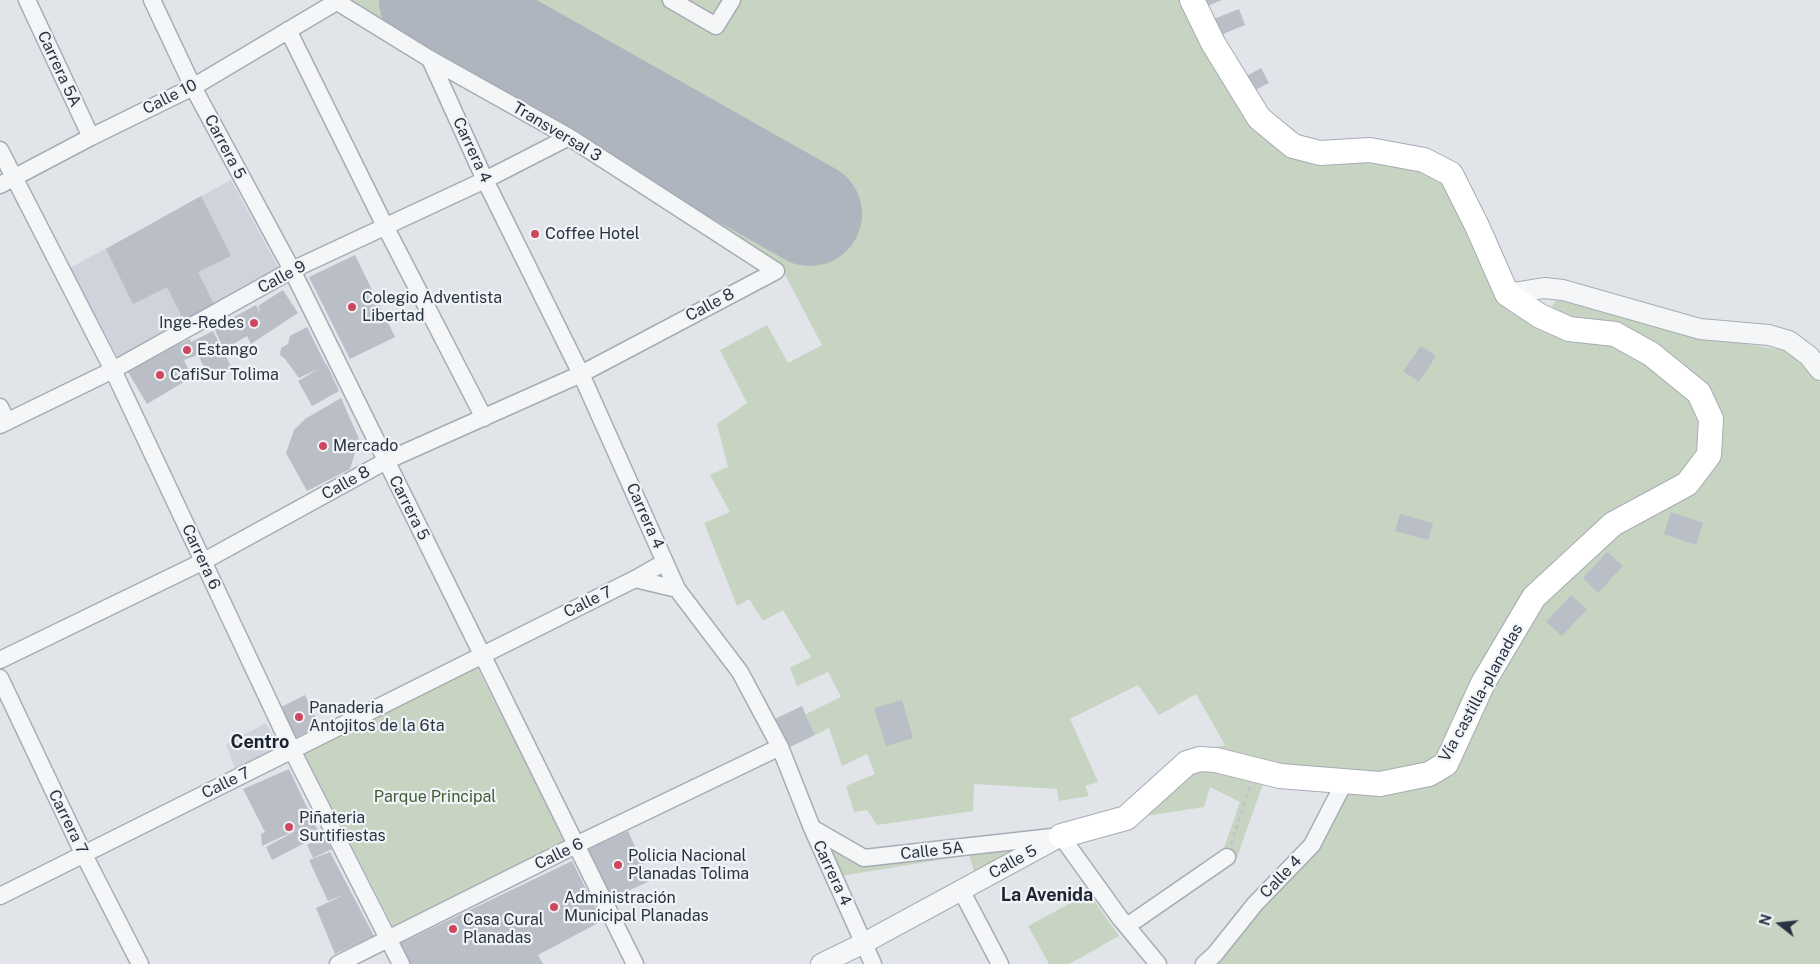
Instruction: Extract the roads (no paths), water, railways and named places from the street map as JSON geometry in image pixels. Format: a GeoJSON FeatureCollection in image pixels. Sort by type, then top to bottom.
{"type":"FeatureCollection","features":[{"type":"Feature","properties":{"kind":"main road"},"geometry":{"type":"LineString","coordinates":[[1192,0],[1213,43],[1259,118],[1293,146],[1320,153],[1370,150],[1424,160],[1451,174],[1477,226],[1507,294]]}},
{"type":"Feature","properties":{"kind":"main road","name":"Vía castilla-planadas"},"geometry":{"type":"LineString","coordinates":[[1200,758],[1216,760],[1280,776],[1380,784],[1429,774],[1446,764],[1482,683],[1534,596],[1613,524],[1687,484],[1709,455],[1711,418],[1699,393],[1658,360],[1615,334],[1569,329],[1562,326],[1540,316],[1507,294]]}},
{"type":"Feature","properties":{"kind":"main road","name":"Calle 5"},"geometry":{"type":"LineString","coordinates":[[1061,836],[1126,818],[1187,764],[1200,758]]}},
{"type":"Feature","properties":{"kind":"street","name":"Carrera 5A"},"geometry":{"type":"LineString","coordinates":[[27,0],[90,137]]}},
{"type":"Feature","properties":{"kind":"street","name":"Carrera 5"},"geometry":{"type":"LineString","coordinates":[[152,0],[193,87],[292,270],[635,964]]}},
{"type":"Feature","properties":{"kind":"street"},"geometry":{"type":"LineString","coordinates":[[671,0],[716,26],[732,0]]}},
{"type":"Feature","properties":{"kind":"street","name":"Calle 10"},"geometry":{"type":"LineString","coordinates":[[7,181],[90,137],[193,87],[335,1]]}},
{"type":"Feature","properties":{"kind":"street","name":"Transversal 3"},"geometry":{"type":"LineString","coordinates":[[335,1],[430,59],[568,137],[776,271]]}},
{"type":"Feature","properties":{"kind":"street"},"geometry":{"type":"LineString","coordinates":[[288,30],[385,226],[484,418]]}},
{"type":"Feature","properties":{"kind":"street","name":"Carrera 4"},"geometry":{"type":"LineString","coordinates":[[430,59],[485,180],[581,374],[677,589],[740,672],[780,747],[812,828],[873,964]]}},
{"type":"Feature","properties":{"kind":"street","name":"Calle 9"},"geometry":{"type":"LineString","coordinates":[[2,418],[113,370],[292,270],[485,180],[568,137]]}},
{"type":"Feature","properties":{"kind":"street","name":"Carrera 6"},"geometry":{"type":"LineString","coordinates":[[0,150],[7,181],[113,370],[292,750],[401,964]]}},
{"type":"Feature","properties":{"kind":"street","name":"Calle 8"},"geometry":{"type":"LineString","coordinates":[[0,660],[204,561],[386,461],[581,374],[776,271]]}},
{"type":"Feature","properties":{"kind":"street"},"geometry":{"type":"LineString","coordinates":[[1507,294],[1544,288],[1564,290],[1700,329],[1769,335],[1789,341],[1816,359]]}},
{"type":"Feature","properties":{"kind":"street","name":"Calle 7"},"geometry":{"type":"LineString","coordinates":[[0,896],[635,579],[665,562]]}},
{"type":"Feature","properties":{"kind":"street"},"geometry":{"type":"LineString","coordinates":[[635,579],[677,589]]}},
{"type":"Feature","properties":{"kind":"street","name":"Carrera 7"},"geometry":{"type":"LineString","coordinates":[[0,678],[83,853],[140,964]]}},
{"type":"Feature","properties":{"kind":"street","name":"Calle 6"},"geometry":{"type":"LineString","coordinates":[[338,964],[780,747]]}},
{"type":"Feature","properties":{"kind":"street","name":"Calle 4"},"geometry":{"type":"LineString","coordinates":[[1204,964],[1215,954],[1255,904],[1312,845],[1345,781]]}},
{"type":"Feature","properties":{"kind":"street","name":"Calle 5A"},"geometry":{"type":"LineString","coordinates":[[812,828],[864,858],[1061,836]]}},
{"type":"Feature","properties":{"kind":"street"},"geometry":{"type":"LineString","coordinates":[[1061,836],[1127,926],[1158,964]]}},
{"type":"Feature","properties":{"kind":"street","name":"Calle 5"},"geometry":{"type":"LineString","coordinates":[[821,964],[864,943],[1061,836]]}},
{"type":"Feature","properties":{"kind":"street"},"geometry":{"type":"LineString","coordinates":[[1127,926],[1227,857]]}},
{"type":"Feature","properties":{"kind":"street"},"geometry":{"type":"LineString","coordinates":[[961,890],[1000,964]]}},
{"type":"Feature","properties":{"kind":"place","name":"Coffee Hotel"},"geometry":{"type":"Point","coordinates":[535,234]}},
{"type":"Feature","properties":{"kind":"place","name":"Colegio Adventista Libertad"},"geometry":{"type":"Point","coordinates":[352,307]}},
{"type":"Feature","properties":{"kind":"place","name":"Inge-Redes"},"geometry":{"type":"Point","coordinates":[254,323]}},
{"type":"Feature","properties":{"kind":"place","name":"Estango"},"geometry":{"type":"Point","coordinates":[187,350]}},
{"type":"Feature","properties":{"kind":"place","name":"CafiSur Tolima"},"geometry":{"type":"Point","coordinates":[160,375]}},
{"type":"Feature","properties":{"kind":"place","name":"Mercado"},"geometry":{"type":"Point","coordinates":[323,446]}},
{"type":"Feature","properties":{"kind":"place","name":"Panaderia Antojitos de la 6ta"},"geometry":{"type":"Point","coordinates":[299,717]}},
{"type":"Feature","properties":{"kind":"place","name":"Piñateria Surtifiestas"},"geometry":{"type":"Point","coordinates":[289,827]}},
{"type":"Feature","properties":{"kind":"place","name":"Policia Nacional Planadas Tolima"},"geometry":{"type":"Point","coordinates":[618,865]}},
{"type":"Feature","properties":{"kind":"place","name":"Administración Municipal Planadas"},"geometry":{"type":"Point","coordinates":[554,907]}},
{"type":"Feature","properties":{"kind":"place","name":"Casa Cural Planadas"},"geometry":{"type":"Point","coordinates":[453,929]}},
{"type":"Feature","properties":{"kind":"district","name":"Centro"},"geometry":{"type":"Point","coordinates":[260,742]}},
{"type":"Feature","properties":{"kind":"district","name":"La Avenida"},"geometry":{"type":"Point","coordinates":[1047,895]}},
{"type":"Feature","properties":{"kind":"park label","name":"Parque Principal"},"geometry":{"type":"Point","coordinates":[435,797]}}]}
